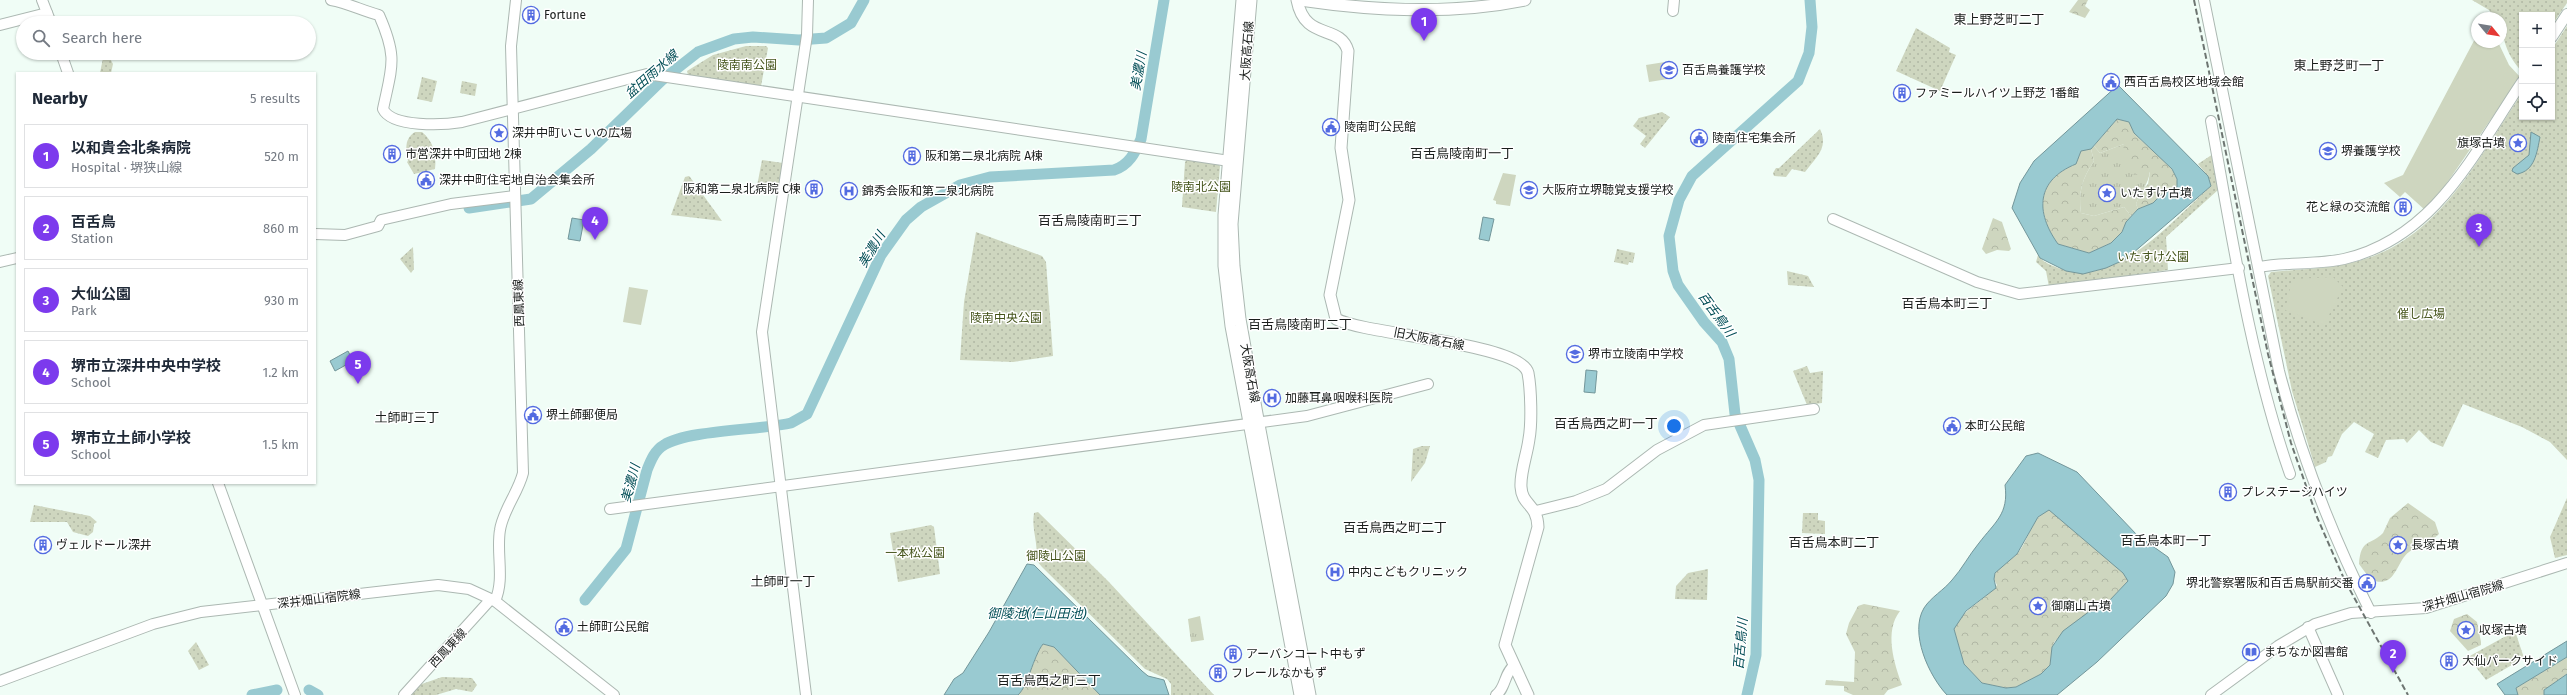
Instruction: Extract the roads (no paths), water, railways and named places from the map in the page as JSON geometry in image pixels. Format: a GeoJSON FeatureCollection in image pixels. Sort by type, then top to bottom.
{"type":"FeatureCollection","features":[{"type":"Feature","properties":{"kind":"main road","name":"大阪高石線"},"geometry":{"type":"LineString","coordinates":[[1242,0],[1233,161],[1232,224],[1234,266],[1254,423],[1300,695]]}},
{"type":"Feature","properties":{"kind":"main road","name":"大阪高石線"},"geometry":{"type":"LineString","coordinates":[[1233,161],[1251,0]]}},
{"type":"Feature","properties":{"kind":"main road","name":"旧大阪高石線"},"geometry":{"type":"LineString","coordinates":[[1297,0],[1299,12],[1305,21],[1320,31],[1340,38],[1345,43],[1348,51],[1340,148],[1349,200],[1330,295],[1336,319],[1369,330],[1402,333],[1494,352],[1522,363],[1528,372],[1530,427],[1520,487],[1525,500],[1536,511]]}},
{"type":"Feature","properties":{"kind":"main road"},"geometry":{"type":"LineString","coordinates":[[1300,0],[1391,11],[1469,6],[1525,0]]}},
{"type":"Feature","properties":{"kind":"main road","name":"大阪高石線"},"geometry":{"type":"LineString","coordinates":[[1254,423],[1310,695]]}},
{"type":"Feature","properties":{"kind":"main road"},"geometry":{"type":"LineString","coordinates":[[1528,695],[1506,649],[1505,641],[1538,527],[1536,511]]}},
{"type":"Feature","properties":{"kind":"street"},"geometry":{"type":"LineString","coordinates":[[42,0],[48,16]]}},
{"type":"Feature","properties":{"kind":"street"},"geometry":{"type":"LineString","coordinates":[[332,0],[346,2],[362,11],[380,16],[392,48],[393,58],[383,110],[388,116],[419,123],[449,124],[647,74],[798,95],[1233,161]]}},
{"type":"Feature","properties":{"kind":"street","name":"西鳳東線"},"geometry":{"type":"LineString","coordinates":[[404,695],[493,600],[499,583],[501,526],[520,486],[523,473],[511,46],[516,0]]}},
{"type":"Feature","properties":{"kind":"street"},"geometry":{"type":"LineString","coordinates":[[806,695],[762,332],[806,41],[808,0]]}},
{"type":"Feature","properties":{"kind":"street"},"geometry":{"type":"LineString","coordinates":[[1673,11],[1674,0]]}},
{"type":"Feature","properties":{"kind":"street"},"geometry":{"type":"LineString","coordinates":[[2204,0],[2259,266],[2279,371],[2290,414],[2335,538],[2371,613]]}},
{"type":"Feature","properties":{"kind":"street"},"geometry":{"type":"LineString","coordinates":[[2555,32],[2567,14]]}},
{"type":"Feature","properties":{"kind":"street"},"geometry":{"type":"LineString","coordinates":[[0,25],[16,23]]}},
{"type":"Feature","properties":{"kind":"street"},"geometry":{"type":"LineString","coordinates":[[63,60],[68,72]]}},
{"type":"Feature","properties":{"kind":"street"},"geometry":{"type":"LineString","coordinates":[[2259,266],[2326,262],[2346,258],[2388,243],[2414,226],[2444,198],[2521,84]]}},
{"type":"Feature","properties":{"kind":"street"},"geometry":{"type":"LineString","coordinates":[[2211,121],[2252,331],[2273,420],[2290,474]]}},
{"type":"Feature","properties":{"kind":"street"},"geometry":{"type":"LineString","coordinates":[[316,234],[356,233],[378,226],[381,220],[451,204],[516,201]]}},
{"type":"Feature","properties":{"kind":"street"},"geometry":{"type":"LineString","coordinates":[[1833,219],[1977,282],[2019,294],[2239,268]]}},
{"type":"Feature","properties":{"kind":"street"},"geometry":{"type":"LineString","coordinates":[[0,262],[16,258]]}},
{"type":"Feature","properties":{"kind":"street"},"geometry":{"type":"LineString","coordinates":[[610,509],[1307,416],[1428,384]]}},
{"type":"Feature","properties":{"kind":"street"},"geometry":{"type":"LineString","coordinates":[[1536,511],[1576,501],[1606,489],[1644,459],[1682,436],[1704,425],[1814,408]]}},
{"type":"Feature","properties":{"kind":"street"},"geometry":{"type":"LineString","coordinates":[[218,484],[295,695]]}},
{"type":"Feature","properties":{"kind":"street","name":"深井畑山宿院線"},"geometry":{"type":"LineString","coordinates":[[2211,695],[2308,627],[2347,614],[2426,608],[2567,563]]}},
{"type":"Feature","properties":{"kind":"street","name":"深井畑山宿院線"},"geometry":{"type":"LineString","coordinates":[[0,681],[153,624],[201,612],[438,585],[469,589],[493,600],[614,695]]}},
{"type":"Feature","properties":{"kind":"street"},"geometry":{"type":"LineString","coordinates":[[2308,627],[2338,695]]}},
{"type":"Feature","properties":{"kind":"street"},"geometry":{"type":"LineString","coordinates":[[1496,695],[1501,692],[1509,671],[1514,666]]}},
{"type":"Feature","properties":{"kind":"water"},"geometry":{"type":"Polygon","coordinates":[[[2118,85],[2208,176],[2211,186],[2126,259],[2106,268],[2083,274],[2066,271],[2040,258],[2012,208],[2020,183],[2034,161],[2118,85]],[[2117,119],[2091,149],[2081,151],[2076,164],[2063,171],[2053,179],[2047,188],[2043,198],[2045,220],[2058,244],[2089,253],[2111,243],[2122,232],[2126,222],[2138,209],[2153,203],[2160,196],[2177,187],[2177,179],[2172,169],[2134,133],[2129,122],[2117,119]]]}},
{"type":"Feature","properties":{"kind":"water"},"geometry":{"type":"Polygon","coordinates":[[[2531,132],[2540,137],[2536,155],[2528,169],[2517,174],[2512,171],[2513,168],[2529,155],[2531,132]]]}},
{"type":"Feature","properties":{"kind":"water"},"geometry":{"type":"Polygon","coordinates":[[[1483,217],[1494,219],[1489,241],[1479,239],[1483,217]]]}},
{"type":"Feature","properties":{"kind":"water"},"geometry":{"type":"Polygon","coordinates":[[[572,218],[584,220],[580,241],[568,239],[572,218]]]}},
{"type":"Feature","properties":{"kind":"water"},"geometry":{"type":"Polygon","coordinates":[[[348,351],[353,361],[335,371],[330,361],[348,351]]]}},
{"type":"Feature","properties":{"kind":"water"},"geometry":{"type":"Polygon","coordinates":[[[1586,370],[1597,371],[1595,393],[1584,392],[1586,370]]]}},
{"type":"Feature","properties":{"kind":"water"},"geometry":{"type":"Polygon","coordinates":[[[2038,453],[2077,472],[2137,535],[2168,557],[2175,572],[2173,584],[2166,596],[2097,662],[2057,695],[1947,695],[1934,677],[1923,654],[1920,642],[1920,618],[1927,604],[1956,576],[1975,548],[2000,517],[2005,503],[2005,485],[2026,456],[2038,453]],[[2049,510],[2038,517],[2017,554],[1995,573],[1994,579],[1996,588],[1966,611],[1954,629],[1964,664],[1982,683],[2006,688],[2016,687],[2041,674],[2050,665],[2052,647],[2063,631],[2094,608],[2109,601],[2128,581],[2123,573],[2049,510]]]}},
{"type":"Feature","properties":{"kind":"water","name":"御陵池(仁山田池)"},"geometry":{"type":"Polygon","coordinates":[[[1027,564],[1034,565],[1142,671],[1148,676],[1164,680],[1169,695],[1100,695],[1054,647],[1043,644],[1036,656],[1025,685],[1018,695],[944,695],[954,679],[963,673],[989,632],[1027,564]]]}},
{"type":"Feature","properties":{"kind":"water"},"geometry":{"type":"Polygon","coordinates":[[[2567,641],[2567,657],[2516,688],[2518,695],[2505,695],[2497,684],[2567,641]]]}},
{"type":"Feature","properties":{"kind":"water"},"geometry":{"type":"Polygon","coordinates":[[[2567,674],[2567,695],[2544,695],[2544,690],[2567,674]]]}},
{"type":"Feature","properties":{"kind":"waterway","name":"盆田雨水線"},"geometry":{"type":"LineString","coordinates":[[469,208],[531,199],[591,149],[661,81],[698,52],[734,39],[753,37],[799,40],[826,38],[851,23],[864,0]]}},
{"type":"Feature","properties":{"kind":"waterway","name":"美濃川"},"geometry":{"type":"LineString","coordinates":[[585,600],[626,549],[647,470],[654,456],[661,447],[675,440],[689,436],[791,423],[807,414],[881,255],[906,220],[921,207],[960,185],[990,177],[1114,170],[1128,162],[1134,154],[1141,139],[1164,0]]}},
{"type":"Feature","properties":{"kind":"waterway","name":"百舌鳥川"},"geometry":{"type":"LineString","coordinates":[[1747,695],[1756,655],[1759,480],[1755,460],[1735,414],[1729,359],[1722,342],[1704,322],[1678,285],[1673,271],[1669,236],[1679,200],[1692,176],[1798,81],[1809,53],[1812,27],[1810,0]]}},
{"type":"Feature","properties":{"kind":"waterway"},"geometry":{"type":"LineString","coordinates":[[252,695],[277,690]]}},
{"type":"Feature","properties":{"kind":"waterway"},"geometry":{"type":"LineString","coordinates":[[309,690],[318,695]]}},
{"type":"Feature","properties":{"kind":"railway"},"geometry":{"type":"LineString","coordinates":[[2194,0],[2268,354],[2291,443],[2317,517],[2345,581],[2408,695]]}},
{"type":"Feature","properties":{"kind":"place","name":"Fortune"},"geometry":{"type":"Point","coordinates":[531,15]}},
{"type":"Feature","properties":{"kind":"place","name":"以和貴会北条病院"},"geometry":{"type":"Point","coordinates":[1424,41]}},
{"type":"Feature","properties":{"kind":"place","name":"百舌鳥養護学校"},"geometry":{"type":"Point","coordinates":[1669,70]}},
{"type":"Feature","properties":{"kind":"place","name":"西百舌鳥校区地域会館"},"geometry":{"type":"Point","coordinates":[2111,82]}},
{"type":"Feature","properties":{"kind":"place","name":"ファミールハイツ上野芝 1番館"},"geometry":{"type":"Point","coordinates":[1902,93]}},
{"type":"Feature","properties":{"kind":"place","name":"陵南町公民館"},"geometry":{"type":"Point","coordinates":[1331,127]}},
{"type":"Feature","properties":{"kind":"place","name":"深井中町いこいの広場"},"geometry":{"type":"Point","coordinates":[499,133]}},
{"type":"Feature","properties":{"kind":"place","name":"陵南住宅集会所"},"geometry":{"type":"Point","coordinates":[1699,138]}},
{"type":"Feature","properties":{"kind":"place","name":"旗塚古墳"},"geometry":{"type":"Point","coordinates":[2518,143]}},
{"type":"Feature","properties":{"kind":"place","name":"堺養護学校"},"geometry":{"type":"Point","coordinates":[2328,151]}},
{"type":"Feature","properties":{"kind":"place","name":"市営深井中町団地 2棟"},"geometry":{"type":"Point","coordinates":[392,154]}},
{"type":"Feature","properties":{"kind":"place","name":"阪和第二泉北病院 A棟"},"geometry":{"type":"Point","coordinates":[912,156]}},
{"type":"Feature","properties":{"kind":"place","name":"深井中町住宅地自治会集会所"},"geometry":{"type":"Point","coordinates":[426,180]}},
{"type":"Feature","properties":{"kind":"place","name":"阪和第二泉北病院 C棟"},"geometry":{"type":"Point","coordinates":[814,189]}},
{"type":"Feature","properties":{"kind":"place","name":"大阪府立堺聴覚支援学校"},"geometry":{"type":"Point","coordinates":[1529,190]}},
{"type":"Feature","properties":{"kind":"place","name":"錦秀会阪和第二泉北病院"},"geometry":{"type":"Point","coordinates":[849,191]}},
{"type":"Feature","properties":{"kind":"place","name":"いたすけ古墳"},"geometry":{"type":"Point","coordinates":[2107,193]}},
{"type":"Feature","properties":{"kind":"place","name":"花と緑の交流館"},"geometry":{"type":"Point","coordinates":[2403,207]}},
{"type":"Feature","properties":{"kind":"place","name":"堺市立深井中央中学校"},"geometry":{"type":"Point","coordinates":[595,240]}},
{"type":"Feature","properties":{"kind":"place","name":"大仙公園"},"geometry":{"type":"Point","coordinates":[2479,247]}},
{"type":"Feature","properties":{"kind":"place","name":"堺市立陵南中学校"},"geometry":{"type":"Point","coordinates":[1575,354]}},
{"type":"Feature","properties":{"kind":"place","name":"堺市立土師小学校"},"geometry":{"type":"Point","coordinates":[358,384]}},
{"type":"Feature","properties":{"kind":"place","name":"加藤耳鼻咽喉科医院"},"geometry":{"type":"Point","coordinates":[1272,398]}},
{"type":"Feature","properties":{"kind":"place","name":"堺土師郵便局"},"geometry":{"type":"Point","coordinates":[533,415]}},
{"type":"Feature","properties":{"kind":"place","name":"本町公民館"},"geometry":{"type":"Point","coordinates":[1952,426]}},
{"type":"Feature","properties":{"kind":"place","name":"プレステージハイツ"},"geometry":{"type":"Point","coordinates":[2228,492]}},
{"type":"Feature","properties":{"kind":"place","name":"ヴェルドール深井"},"geometry":{"type":"Point","coordinates":[43,545]}},
{"type":"Feature","properties":{"kind":"place","name":"長塚古墳"},"geometry":{"type":"Point","coordinates":[2398,545]}},
{"type":"Feature","properties":{"kind":"place","name":"中内こどもクリニック"},"geometry":{"type":"Point","coordinates":[1335,572]}},
{"type":"Feature","properties":{"kind":"place","name":"堺北警察署阪和百舌鳥駅前交番"},"geometry":{"type":"Point","coordinates":[2367,583]}},
{"type":"Feature","properties":{"kind":"place","name":"御廟山古墳"},"geometry":{"type":"Point","coordinates":[2038,606]}},
{"type":"Feature","properties":{"kind":"place","name":"土師町公民館"},"geometry":{"type":"Point","coordinates":[564,627]}},
{"type":"Feature","properties":{"kind":"place","name":"収塚古墳"},"geometry":{"type":"Point","coordinates":[2466,630]}},
{"type":"Feature","properties":{"kind":"place","name":"まちなか図書館"},"geometry":{"type":"Point","coordinates":[2251,652]}},
{"type":"Feature","properties":{"kind":"place","name":"アーバンコート中もず"},"geometry":{"type":"Point","coordinates":[1233,654]}},
{"type":"Feature","properties":{"kind":"place","name":"大仙パークサイド"},"geometry":{"type":"Point","coordinates":[2449,661]}},
{"type":"Feature","properties":{"kind":"place","name":"フレールなかもず"},"geometry":{"type":"Point","coordinates":[1218,673]}},
{"type":"Feature","properties":{"kind":"place","name":"百舌鳥"},"geometry":{"type":"Point","coordinates":[2393,673]}},
{"type":"Feature","properties":{"kind":"district","name":"東上野芝町二丁"},"geometry":{"type":"Point","coordinates":[1999,19]}},
{"type":"Feature","properties":{"kind":"district","name":"東上野芝町一丁"},"geometry":{"type":"Point","coordinates":[2339,65]}},
{"type":"Feature","properties":{"kind":"district","name":"百舌鳥陵南町一丁"},"geometry":{"type":"Point","coordinates":[1462,153]}},
{"type":"Feature","properties":{"kind":"district","name":"百舌鳥陵南町三丁"},"geometry":{"type":"Point","coordinates":[1090,220]}},
{"type":"Feature","properties":{"kind":"district","name":"百舌鳥本町三丁"},"geometry":{"type":"Point","coordinates":[1947,303]}},
{"type":"Feature","properties":{"kind":"district","name":"百舌鳥陵南町二丁"},"geometry":{"type":"Point","coordinates":[1300,324]}},
{"type":"Feature","properties":{"kind":"district","name":"土師町三丁"},"geometry":{"type":"Point","coordinates":[407,417]}},
{"type":"Feature","properties":{"kind":"district","name":"百舌鳥西之町一丁"},"geometry":{"type":"Point","coordinates":[1606,423]}},
{"type":"Feature","properties":{"kind":"district","name":"百舌鳥西之町二丁"},"geometry":{"type":"Point","coordinates":[1395,527]}},
{"type":"Feature","properties":{"kind":"district","name":"百舌鳥本町一丁"},"geometry":{"type":"Point","coordinates":[2166,540]}},
{"type":"Feature","properties":{"kind":"district","name":"百舌鳥本町二丁"},"geometry":{"type":"Point","coordinates":[1834,542]}},
{"type":"Feature","properties":{"kind":"district","name":"土師町一丁"},"geometry":{"type":"Point","coordinates":[783,581]}},
{"type":"Feature","properties":{"kind":"district","name":"百舌鳥西之町三丁"},"geometry":{"type":"Point","coordinates":[1049,680]}},
{"type":"Feature","properties":{"kind":"park label","name":"陵南南公園"},"geometry":{"type":"Point","coordinates":[747,65]}},
{"type":"Feature","properties":{"kind":"park label","name":"陵南北公園"},"geometry":{"type":"Point","coordinates":[1201,187]}},
{"type":"Feature","properties":{"kind":"park label","name":"いたすけ公園"},"geometry":{"type":"Point","coordinates":[2153,257]}},
{"type":"Feature","properties":{"kind":"park label","name":"催し広場"},"geometry":{"type":"Point","coordinates":[2421,314]}},
{"type":"Feature","properties":{"kind":"park label","name":"陵南中央公園"},"geometry":{"type":"Point","coordinates":[1006,318]}},
{"type":"Feature","properties":{"kind":"park label","name":"一本松公園"},"geometry":{"type":"Point","coordinates":[915,553]}},
{"type":"Feature","properties":{"kind":"park label","name":"御陵山公園"},"geometry":{"type":"Point","coordinates":[1056,556]}}]}
